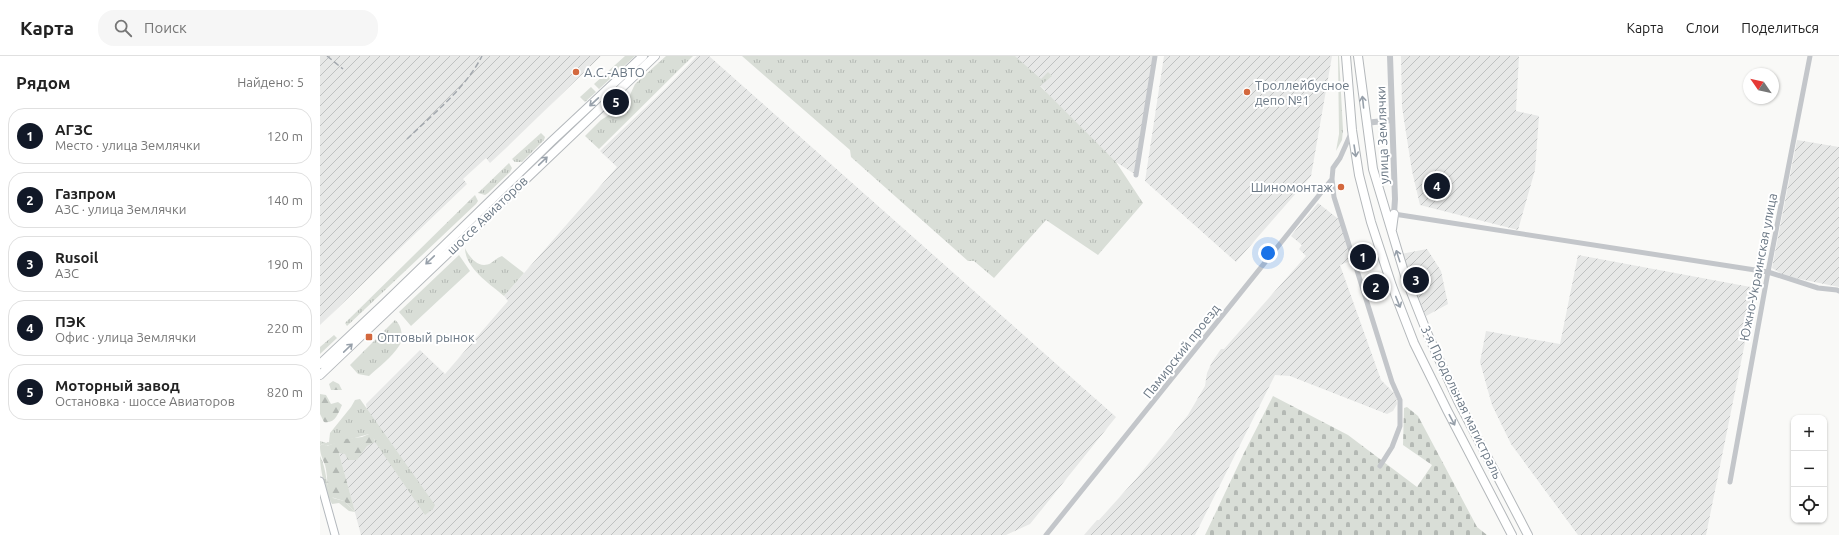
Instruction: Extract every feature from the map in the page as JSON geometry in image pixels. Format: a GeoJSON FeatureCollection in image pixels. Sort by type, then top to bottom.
{"type":"FeatureCollection","features":[{"type":"Feature","properties":{"kind":"main road","name":"шоссе Авиаторов"},"geometry":{"type":"LineString","coordinates":[[320,364],[552,141],[643,56]]}},
{"type":"Feature","properties":{"kind":"main road","name":"шоссе Авиаторов"},"geometry":{"type":"LineString","coordinates":[[320,375],[655,56]]}},
{"type":"Feature","properties":{"kind":"main road","name":"3-я Продольная магистраль"},"geometry":{"type":"LineString","coordinates":[[1346,56],[1352,130],[1359,175],[1394,293],[1414,343],[1512,535]]}},
{"type":"Feature","properties":{"kind":"main road","name":"3-я Продольная магистраль"},"geometry":{"type":"LineString","coordinates":[[1358,56],[1373,169],[1391,234],[1407,282],[1458,401],[1528,535]]}},
{"type":"Feature","properties":{"kind":"main road"},"geometry":{"type":"LineString","coordinates":[[1391,234],[1394,214]]}},
{"type":"Feature","properties":{"kind":"main road"},"geometry":{"type":"LineString","coordinates":[[320,481],[335,535]]}},
{"type":"Feature","properties":{"kind":"street"},"geometry":{"type":"LineString","coordinates":[[1136,175],[1155,56]]}},
{"type":"Feature","properties":{"kind":"street","name":"улица Землячки"},"geometry":{"type":"LineString","coordinates":[[1390,56],[1391,120],[1395,199],[1394,214]]}},
{"type":"Feature","properties":{"kind":"street","name":"Южно-Украинская улица"},"geometry":{"type":"LineString","coordinates":[[1730,482],[1768,272],[1810,56]]}},
{"type":"Feature","properties":{"kind":"street"},"geometry":{"type":"LineString","coordinates":[[1366,123],[1391,120]]}},
{"type":"Feature","properties":{"kind":"street"},"geometry":{"type":"LineString","coordinates":[[1352,130],[1340,158],[1333,168],[1332,179],[1334,197],[1392,382],[1400,400],[1400,426],[1398,433],[1392,447],[1380,466]]}},
{"type":"Feature","properties":{"kind":"street","name":"Памирский проезд"},"geometry":{"type":"LineString","coordinates":[[1046,535],[1332,179]]}},
{"type":"Feature","properties":{"kind":"street"},"geometry":{"type":"LineString","coordinates":[[1394,214],[1768,272],[1818,288],[1839,291]]}},
{"type":"Feature","properties":{"kind":"shaded area"},"geometry":{"type":"Polygon","coordinates":[[[320,56],[601,56],[490,163],[486,158],[463,179],[467,184],[320,325],[320,56]]]}},
{"type":"Feature","properties":{"kind":"shaded area"},"geometry":{"type":"Polygon","coordinates":[[[697,56],[709,56],[1116,417],[1030,524],[1006,535],[361,535],[339,453],[371,437],[366,404],[420,350],[445,374],[508,301],[504,296],[617,167],[600,151],[697,56]]]}},
{"type":"Feature","properties":{"kind":"shaded area"},"geometry":{"type":"Polygon","coordinates":[[[1005,56],[1155,56],[1136,175],[1116,162],[1048,96],[1044,89],[1005,56]]]}},
{"type":"Feature","properties":{"kind":"shaded area"},"geometry":{"type":"Polygon","coordinates":[[[1164,56],[1332,56],[1311,176],[1236,262],[1145,181],[1164,56]]]}},
{"type":"Feature","properties":{"kind":"shaded area"},"geometry":{"type":"Polygon","coordinates":[[[1401,56],[1519,56],[1516,111],[1539,116],[1535,170],[1518,230],[1420,205],[1412,171],[1402,107],[1401,56]]]}},
{"type":"Feature","properties":{"kind":"shaded area"},"geometry":{"type":"Polygon","coordinates":[[[1797,140],[1839,147],[1839,287],[1785,276],[1772,268],[1797,140]]]}},
{"type":"Feature","properties":{"kind":"shaded area"},"geometry":{"type":"Polygon","coordinates":[[[1318,203],[1341,221],[1353,260],[1340,265],[1381,380],[1396,395],[1397,404],[1393,411],[1387,414],[1290,376],[1275,375],[1195,535],[1084,535],[1136,479],[1188,415],[1205,386],[1207,373],[1212,362],[1221,349],[1224,349],[1306,256],[1299,249],[1302,245],[1291,236],[1318,203]]]}},
{"type":"Feature","properties":{"kind":"shaded area"},"geometry":{"type":"Polygon","coordinates":[[[1427,249],[1441,271],[1448,304],[1426,316],[1401,254],[1427,249]]]}},
{"type":"Feature","properties":{"kind":"shaded area"},"geometry":{"type":"Polygon","coordinates":[[[1578,255],[1756,288],[1706,535],[1578,535],[1511,444],[1492,405],[1480,362],[1486,331],[1560,344],[1578,255]]]}},
{"type":"Feature","properties":{"kind":"green space"},"geometry":{"type":"Polygon","coordinates":[[[625,56],[635,56],[599,89],[594,84],[625,56]]]}},
{"type":"Feature","properties":{"kind":"green space"},"geometry":{"type":"Polygon","coordinates":[[[666,56],[693,56],[599,149],[585,136],[601,120],[612,113],[629,97],[635,84],[666,56]]]}},
{"type":"Feature","properties":{"kind":"green space"},"geometry":{"type":"Polygon","coordinates":[[[742,56],[1015,56],[1041,79],[1048,72],[1052,76],[1040,86],[1116,162],[1143,203],[1098,255],[1046,220],[994,278],[974,261],[968,261],[851,157],[850,150],[742,56]]]}},
{"type":"Feature","properties":{"kind":"green space"},"geometry":{"type":"Polygon","coordinates":[[[1338,56],[1343,130],[1342,140],[1336,151],[1339,134],[1338,56]]]}},
{"type":"Feature","properties":{"kind":"green space"},"geometry":{"type":"Polygon","coordinates":[[[591,87],[596,92],[585,102],[580,97],[591,87]]]}},
{"type":"Feature","properties":{"kind":"green space"},"geometry":{"type":"Polygon","coordinates":[[[541,133],[545,137],[544,140],[522,162],[515,162],[512,159],[541,133]]]}},
{"type":"Feature","properties":{"kind":"green space"},"geometry":{"type":"Polygon","coordinates":[[[509,163],[512,168],[510,172],[485,195],[478,193],[509,163]]]}},
{"type":"Feature","properties":{"kind":"green space"},"geometry":{"type":"Polygon","coordinates":[[[475,195],[478,201],[476,204],[347,326],[345,323],[475,195]]]}},
{"type":"Feature","properties":{"kind":"green space"},"geometry":{"type":"Polygon","coordinates":[[[465,248],[472,259],[479,264],[487,265],[502,256],[524,273],[504,296],[474,269],[466,255],[465,248]]]}},
{"type":"Feature","properties":{"kind":"green space"},"geometry":{"type":"Polygon","coordinates":[[[459,255],[470,271],[411,326],[399,312],[459,255]]]}},
{"type":"Feature","properties":{"kind":"green space"},"geometry":{"type":"Polygon","coordinates":[[[395,320],[402,332],[401,343],[399,346],[389,358],[369,376],[358,374],[350,365],[395,320]]]}},
{"type":"Feature","properties":{"kind":"green space"},"geometry":{"type":"Polygon","coordinates":[[[334,335],[337,338],[320,354],[320,347],[334,335]]]}},
{"type":"Feature","properties":{"kind":"green space"},"geometry":{"type":"Polygon","coordinates":[[[333,381],[339,384],[342,390],[331,390],[329,384],[333,381]]]}},
{"type":"Feature","properties":{"kind":"green space"},"geometry":{"type":"Polygon","coordinates":[[[320,394],[326,395],[331,404],[338,402],[342,405],[336,418],[331,421],[324,422],[320,414],[320,394]]]}},
{"type":"Feature","properties":{"kind":"green space"},"geometry":{"type":"Polygon","coordinates":[[[1273,396],[1348,435],[1417,487],[1432,465],[1403,445],[1404,408],[1407,407],[1418,416],[1477,527],[1487,535],[1205,535],[1273,396]]]}},
{"type":"Feature","properties":{"kind":"green space"},"geometry":{"type":"Polygon","coordinates":[[[360,399],[435,505],[433,509],[425,515],[375,440],[369,434],[326,446],[322,444],[320,446],[320,441],[326,443],[329,442],[330,433],[355,400],[360,399]]]}},
{"type":"Feature","properties":{"kind":"green space"},"geometry":{"type":"Polygon","coordinates":[[[372,434],[375,442],[367,446],[357,460],[348,460],[345,454],[339,453],[355,512],[344,501],[331,497],[328,489],[326,469],[320,446],[322,444],[327,446],[345,439],[362,437],[372,434]]]}},
{"type":"Feature","properties":{"kind":"green space"},"geometry":{"type":"Polygon","coordinates":[[[320,456],[324,466],[330,493],[333,498],[344,501],[355,512],[349,511],[339,503],[332,504],[323,480],[320,456]]]}},
{"type":"Feature","properties":{"kind":"railway"},"geometry":{"type":"LineString","coordinates":[[327,56],[343,69]]}},
{"type":"Feature","properties":{"kind":"railway"},"geometry":{"type":"LineString","coordinates":[[407,139],[458,90],[475,68],[482,56]]}},
{"type":"Feature","properties":{"kind":"place","name":"А.С.-АВТО"},"geometry":{"type":"Point","coordinates":[576,72]}},
{"type":"Feature","properties":{"kind":"place","name":"Троллейбусное депо №1"},"geometry":{"type":"Point","coordinates":[1247,92]}},
{"type":"Feature","properties":{"kind":"place","name":"Моторный завод"},"geometry":{"type":"Point","coordinates":[616,102]}},
{"type":"Feature","properties":{"kind":"place","name":"ПЭК"},"geometry":{"type":"Point","coordinates":[1437,186]}},
{"type":"Feature","properties":{"kind":"place","name":"Шиномонтаж"},"geometry":{"type":"Point","coordinates":[1341,187]}},
{"type":"Feature","properties":{"kind":"place","name":"АГЗС"},"geometry":{"type":"Point","coordinates":[1363,257]}},
{"type":"Feature","properties":{"kind":"place","name":"Rusoil"},"geometry":{"type":"Point","coordinates":[1416,280]}},
{"type":"Feature","properties":{"kind":"place","name":"Газпром"},"geometry":{"type":"Point","coordinates":[1376,287]}},
{"type":"Feature","properties":{"kind":"place","name":"Оптовый рынок"},"geometry":{"type":"Point","coordinates":[369,337]}}]}
